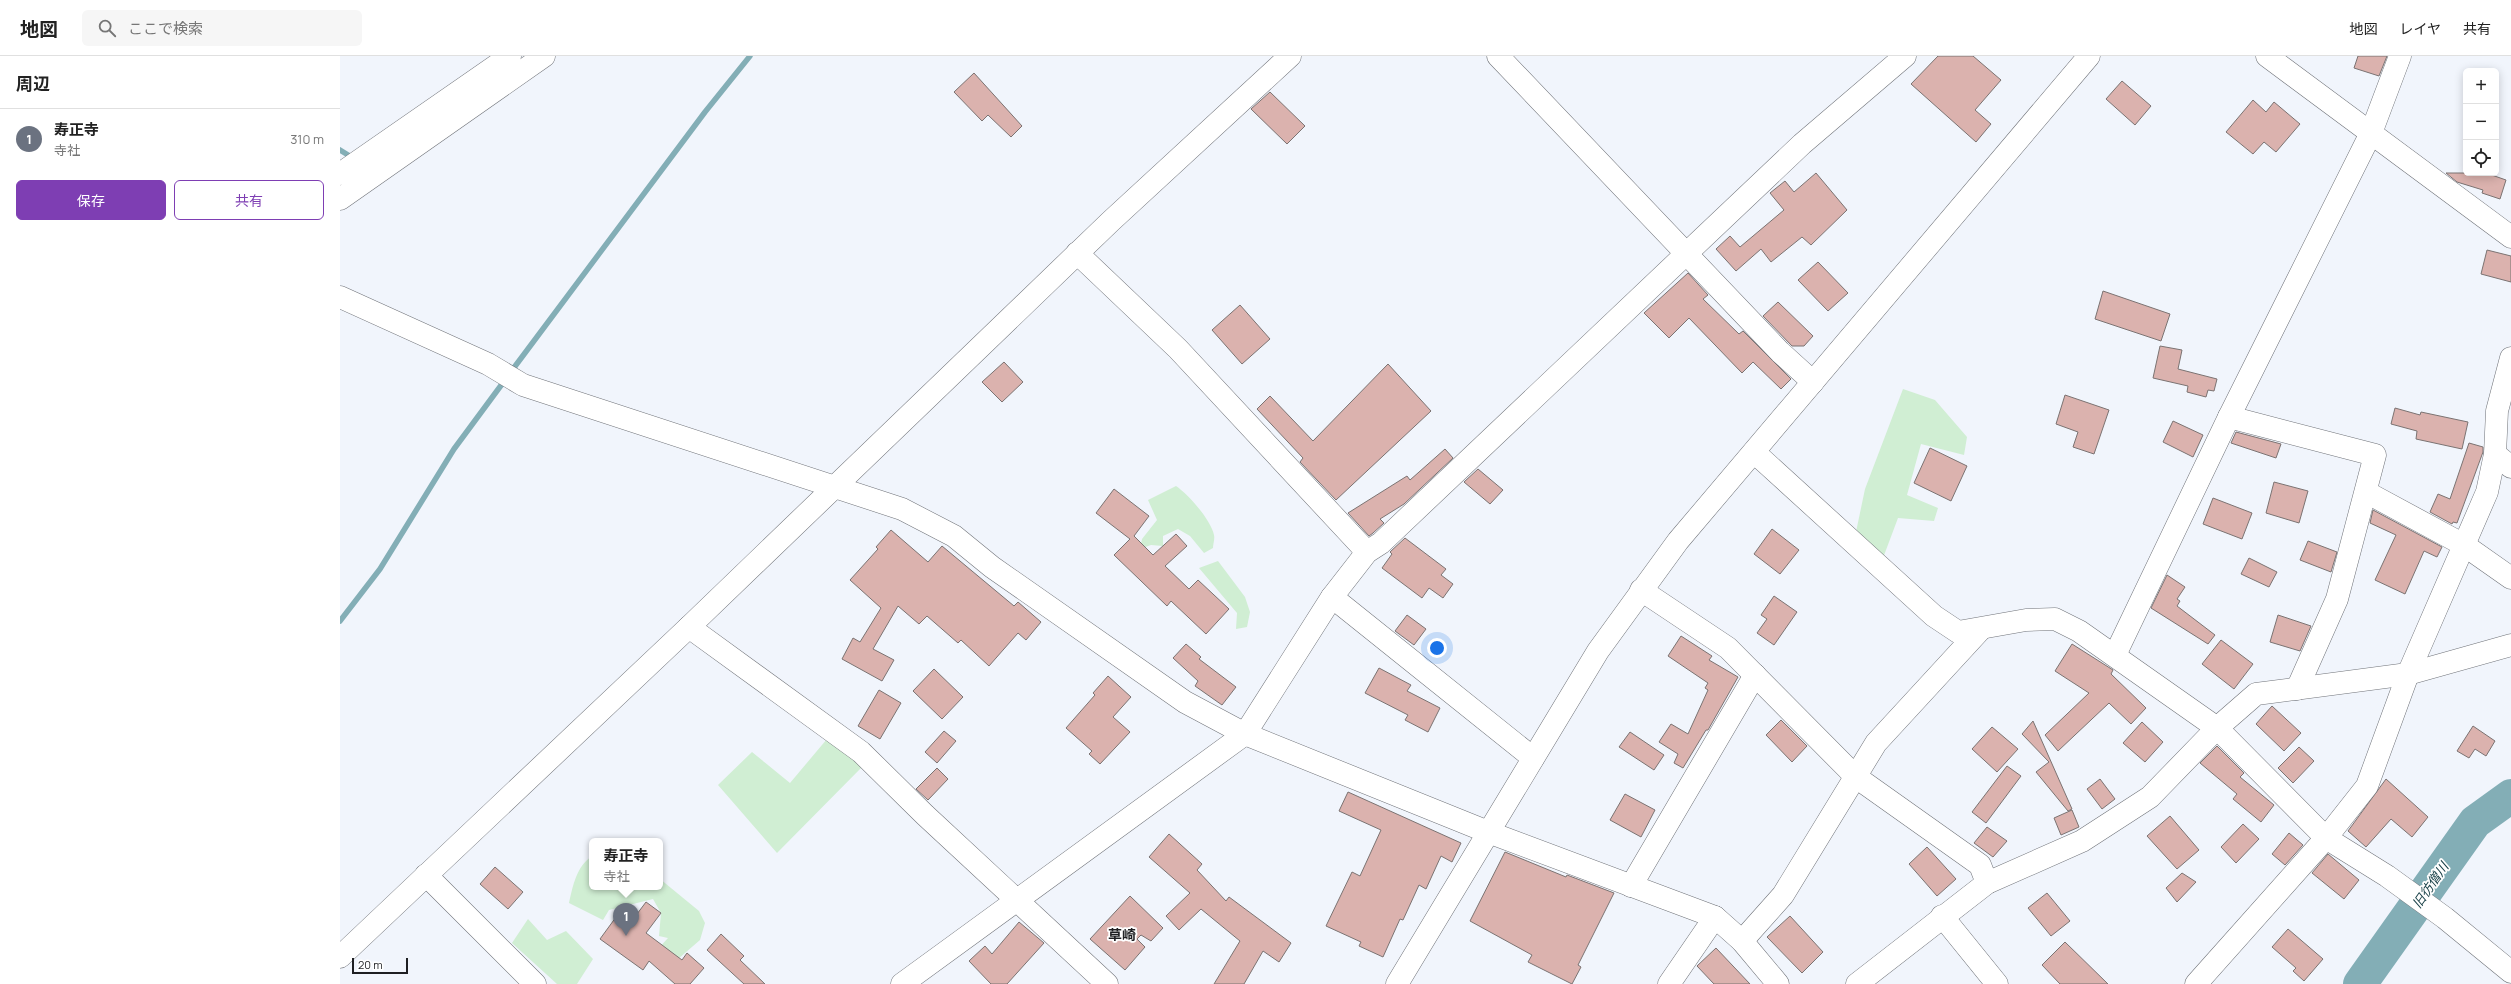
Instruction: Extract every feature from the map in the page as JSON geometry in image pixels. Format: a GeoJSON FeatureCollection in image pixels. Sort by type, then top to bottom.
{"type":"FeatureCollection","features":[{"type":"Feature","properties":{"kind":"street"},"geometry":{"type":"LineString","coordinates":[[342,169],[510,56]]}},
{"type":"Feature","properties":{"kind":"street"},"geometry":{"type":"LineString","coordinates":[[340,199],[544,56]]}},
{"type":"Feature","properties":{"kind":"street"},"geometry":{"type":"LineString","coordinates":[[340,957],[689,627],[1077,253],[1290,56]]}},
{"type":"Feature","properties":{"kind":"street"},"geometry":{"type":"LineString","coordinates":[[1498,56],[1780,352],[1813,382]]}},
{"type":"Feature","properties":{"kind":"street"},"geometry":{"type":"LineString","coordinates":[[902,984],[1245,734],[1332,597],[1367,552],[1381,543],[1685,253],[1814,133],[1905,56]]}},
{"type":"Feature","properties":{"kind":"street"},"geometry":{"type":"LineString","coordinates":[[1397,984],[1598,651],[1641,590],[1678,541],[2089,56]]}},
{"type":"Feature","properties":{"kind":"street"},"geometry":{"type":"LineString","coordinates":[[2267,56],[2511,236]]}},
{"type":"Feature","properties":{"kind":"street"},"geometry":{"type":"LineString","coordinates":[[2115,655],[2229,417],[2371,133],[2400,56]]}},
{"type":"Feature","properties":{"kind":"street"},"geometry":{"type":"LineString","coordinates":[[1077,253],[1188,359],[1367,552]]}},
{"type":"Feature","properties":{"kind":"street"},"geometry":{"type":"LineString","coordinates":[[340,297],[488,364],[523,385],[902,509],[954,536],[992,567],[1185,702],[1245,734],[1488,832],[1715,917],[1742,941],[1778,984]]}},
{"type":"Feature","properties":{"kind":"street"},"geometry":{"type":"LineString","coordinates":[[2196,984],[2326,838],[2367,786],[2408,674],[2487,492],[2503,461],[2497,411],[2511,358]]}},
{"type":"Feature","properties":{"kind":"street"},"geometry":{"type":"LineString","coordinates":[[2229,417],[2375,455],[2337,599],[2297,688]]}},
{"type":"Feature","properties":{"kind":"street"},"geometry":{"type":"LineString","coordinates":[[1754,452],[1934,616],[1958,632],[2026,620],[2055,619],[2079,631],[2115,655],[2217,728],[2326,838],[2406,890],[2511,972]]}},
{"type":"Feature","properties":{"kind":"street"},"geometry":{"type":"LineString","coordinates":[[2366,492],[2464,545],[2511,578]]}},
{"type":"Feature","properties":{"kind":"street"},"geometry":{"type":"LineString","coordinates":[[1641,590],[1728,648],[1856,777],[1980,864],[1987,883]]}},
{"type":"Feature","properties":{"kind":"street"},"geometry":{"type":"LineString","coordinates":[[1332,597],[1533,758]]}},
{"type":"Feature","properties":{"kind":"street"},"geometry":{"type":"LineString","coordinates":[[689,627],[861,752],[1017,901],[1107,984]]}},
{"type":"Feature","properties":{"kind":"street"},"geometry":{"type":"LineString","coordinates":[[1742,941],[1783,895],[1876,743],[1981,629]]}},
{"type":"Feature","properties":{"kind":"street"},"geometry":{"type":"LineString","coordinates":[[1857,984],[1942,916],[1987,883],[2082,841],[2150,796],[2217,728],[2256,694],[2408,674],[2511,645]]}},
{"type":"Feature","properties":{"kind":"street"},"geometry":{"type":"LineString","coordinates":[[1631,886],[1755,675]]}},
{"type":"Feature","properties":{"kind":"street"},"geometry":{"type":"LineString","coordinates":[[426,875],[535,984]]}},
{"type":"Feature","properties":{"kind":"street"},"geometry":{"type":"LineString","coordinates":[[1942,916],[1997,984]]}},
{"type":"Feature","properties":{"kind":"street"},"geometry":{"type":"LineString","coordinates":[[1669,984],[1715,917]]}},
{"type":"Feature","properties":{"kind":"green space"},"geometry":{"type":"Polygon","coordinates":[[[1903,389],[1935,400],[1967,437],[1964,455],[1921,444],[1907,495],[1938,508],[1934,521],[1898,518],[1880,566],[1856,532],[1865,489],[1903,389]]]}},
{"type":"Feature","properties":{"kind":"green space"},"geometry":{"type":"Polygon","coordinates":[[[1176,486],[1187,495],[1204,515],[1212,529],[1214,537],[1213,548],[1204,553],[1190,536],[1178,529],[1163,536],[1163,546],[1151,545],[1140,549],[1142,539],[1157,520],[1148,500],[1176,486]]]}},
{"type":"Feature","properties":{"kind":"green space"},"geometry":{"type":"Polygon","coordinates":[[[1218,561],[1245,597],[1250,612],[1247,627],[1236,629],[1237,613],[1199,568],[1218,561]]]}},
{"type":"Feature","properties":{"kind":"green space"},"geometry":{"type":"Polygon","coordinates":[[[827,739],[863,766],[777,853],[718,785],[752,752],[790,783],[827,739]]]}},
{"type":"Feature","properties":{"kind":"green space"},"geometry":{"type":"Polygon","coordinates":[[[589,858],[589,890],[663,890],[663,881],[699,911],[705,923],[700,940],[671,965],[657,950],[668,938],[659,936],[661,913],[653,899],[609,910],[603,920],[569,903],[576,877],[589,858]]]}},
{"type":"Feature","properties":{"kind":"green space"},"geometry":{"type":"Polygon","coordinates":[[[528,919],[547,940],[566,931],[593,959],[577,984],[557,984],[512,943],[528,919]]]}},
{"type":"Feature","properties":{"kind":"building"},"geometry":{"type":"Polygon","coordinates":[[[1938,56],[1973,56],[2001,80],[1975,110],[1991,124],[1976,142],[1911,84],[1938,56]]]}},
{"type":"Feature","properties":{"kind":"building"},"geometry":{"type":"Polygon","coordinates":[[[2358,56],[2387,56],[2379,76],[2354,68],[2358,56]]]}},
{"type":"Feature","properties":{"kind":"building"},"geometry":{"type":"Polygon","coordinates":[[[974,73],[1022,126],[1011,137],[988,115],[982,121],[954,92],[974,73]]]}},
{"type":"Feature","properties":{"kind":"building"},"geometry":{"type":"Polygon","coordinates":[[[2122,81],[2151,106],[2135,125],[2106,99],[2122,81]]]}},
{"type":"Feature","properties":{"kind":"building"},"geometry":{"type":"Polygon","coordinates":[[[1270,92],[1305,126],[1287,144],[1251,109],[1270,92]]]}},
{"type":"Feature","properties":{"kind":"building"},"geometry":{"type":"Polygon","coordinates":[[[2253,100],[2266,112],[2274,102],[2300,124],[2276,152],[2264,142],[2253,154],[2226,132],[2253,100]]]}},
{"type":"Feature","properties":{"kind":"building"},"geometry":{"type":"Polygon","coordinates":[[[1816,173],[1847,210],[1811,245],[1802,237],[1771,262],[1761,249],[1736,271],[1716,249],[1730,236],[1740,247],[1784,210],[1770,193],[1785,181],[1794,192],[1816,173]]]}},
{"type":"Feature","properties":{"kind":"building"},"geometry":{"type":"Polygon","coordinates":[[[2446,173],[2463,173],[2463,176],[2495,176],[2506,180],[2500,199],[2482,193],[2483,190],[2457,182],[2446,173]]]}},
{"type":"Feature","properties":{"kind":"building"},"geometry":{"type":"Polygon","coordinates":[[[2487,250],[2511,256],[2511,282],[2481,274],[2487,250]]]}},
{"type":"Feature","properties":{"kind":"building"},"geometry":{"type":"Polygon","coordinates":[[[1818,262],[1848,293],[1828,311],[1798,280],[1818,262]]]}},
{"type":"Feature","properties":{"kind":"building"},"geometry":{"type":"Polygon","coordinates":[[[1688,273],[1708,295],[1703,299],[1739,334],[1743,331],[1791,379],[1781,389],[1753,362],[1742,373],[1689,318],[1669,338],[1644,313],[1688,273]]]}},
{"type":"Feature","properties":{"kind":"building"},"geometry":{"type":"Polygon","coordinates":[[[2103,291],[2170,314],[2161,341],[2095,319],[2103,291]]]}},
{"type":"Feature","properties":{"kind":"building"},"geometry":{"type":"Polygon","coordinates":[[[1778,302],[1813,336],[1804,346],[1792,346],[1763,316],[1778,302]]]}},
{"type":"Feature","properties":{"kind":"building"},"geometry":{"type":"Polygon","coordinates":[[[1240,305],[1270,339],[1242,364],[1212,330],[1240,305]]]}},
{"type":"Feature","properties":{"kind":"building"},"geometry":{"type":"Polygon","coordinates":[[[2160,346],[2182,350],[2178,369],[2217,379],[2214,391],[2208,390],[2206,397],[2187,392],[2188,386],[2153,378],[2160,346]]]}},
{"type":"Feature","properties":{"kind":"building"},"geometry":{"type":"Polygon","coordinates":[[[1004,362],[1023,382],[1002,402],[982,382],[1004,362]]]}},
{"type":"Feature","properties":{"kind":"building"},"geometry":{"type":"Polygon","coordinates":[[[1388,364],[1431,411],[1336,500],[1300,462],[1303,458],[1257,409],[1270,396],[1313,441],[1388,364]]]}},
{"type":"Feature","properties":{"kind":"building"},"geometry":{"type":"Polygon","coordinates":[[[2065,395],[2109,410],[2094,454],[2073,447],[2078,432],[2056,424],[2065,395]]]}},
{"type":"Feature","properties":{"kind":"building"},"geometry":{"type":"Polygon","coordinates":[[[2395,408],[2420,415],[2421,412],[2468,422],[2462,449],[2416,439],[2417,431],[2391,424],[2395,408]]]}},
{"type":"Feature","properties":{"kind":"building"},"geometry":{"type":"Polygon","coordinates":[[[2173,421],[2203,435],[2193,457],[2163,442],[2173,421]]]}},
{"type":"Feature","properties":{"kind":"building"},"geometry":{"type":"Polygon","coordinates":[[[2236,432],[2281,444],[2276,458],[2231,443],[2236,432]]]}},
{"type":"Feature","properties":{"kind":"building"},"geometry":{"type":"Polygon","coordinates":[[[2469,443],[2483,447],[2483,452],[2457,523],[2453,522],[2452,524],[2430,512],[2438,494],[2450,499],[2469,443]]]}},
{"type":"Feature","properties":{"kind":"building"},"geometry":{"type":"Polygon","coordinates":[[[1930,448],[1967,466],[1951,501],[1914,483],[1930,448]]]}},
{"type":"Feature","properties":{"kind":"building"},"geometry":{"type":"Polygon","coordinates":[[[1445,449],[1453,458],[1404,504],[1380,519],[1384,523],[1369,536],[1348,513],[1407,476],[1410,480],[1445,449]]]}},
{"type":"Feature","properties":{"kind":"building"},"geometry":{"type":"Polygon","coordinates":[[[1478,469],[1503,490],[1490,504],[1464,482],[1478,469]]]}},
{"type":"Feature","properties":{"kind":"building"},"geometry":{"type":"Polygon","coordinates":[[[2274,482],[2308,491],[2299,523],[2266,513],[2274,482]]]}},
{"type":"Feature","properties":{"kind":"building"},"geometry":{"type":"Polygon","coordinates":[[[1114,489],[1149,516],[1134,536],[1153,555],[1176,534],[1187,546],[1165,566],[1189,589],[1198,580],[1229,609],[1206,634],[1171,601],[1167,606],[1114,555],[1130,539],[1096,513],[1114,489]]]}},
{"type":"Feature","properties":{"kind":"building"},"geometry":{"type":"Polygon","coordinates":[[[2213,498],[2252,513],[2242,539],[2203,524],[2213,498]]]}},
{"type":"Feature","properties":{"kind":"building"},"geometry":{"type":"Polygon","coordinates":[[[2373,510],[2442,547],[2437,557],[2424,551],[2405,594],[2375,580],[2396,535],[2370,523],[2373,510]]]}},
{"type":"Feature","properties":{"kind":"building"},"geometry":{"type":"Polygon","coordinates":[[[1772,529],[1799,550],[1780,574],[1754,554],[1772,529]]]}},
{"type":"Feature","properties":{"kind":"building"},"geometry":{"type":"Polygon","coordinates":[[[891,530],[928,562],[942,546],[1014,606],[1018,602],[1041,622],[1026,640],[1018,633],[989,666],[961,640],[958,643],[927,616],[919,624],[898,606],[873,649],[894,660],[882,681],[842,659],[853,638],[860,642],[881,608],[850,580],[878,549],[876,547],[891,530]]]}},
{"type":"Feature","properties":{"kind":"building"},"geometry":{"type":"Polygon","coordinates":[[[1405,538],[1446,569],[1441,575],[1453,584],[1443,598],[1429,588],[1422,598],[1382,568],[1392,554],[1390,552],[1405,538]]]}},
{"type":"Feature","properties":{"kind":"building"},"geometry":{"type":"Polygon","coordinates":[[[2308,541],[2337,552],[2331,572],[2300,560],[2308,541]]]}},
{"type":"Feature","properties":{"kind":"building"},"geometry":{"type":"Polygon","coordinates":[[[2249,558],[2277,572],[2269,587],[2241,574],[2249,558]]]}},
{"type":"Feature","properties":{"kind":"building"},"geometry":{"type":"Polygon","coordinates":[[[2167,575],[2185,587],[2177,599],[2180,601],[2177,606],[2215,635],[2208,644],[2151,608],[2167,575]]]}},
{"type":"Feature","properties":{"kind":"building"},"geometry":{"type":"Polygon","coordinates":[[[1774,596],[1797,612],[1774,645],[1757,633],[1767,619],[1761,615],[1774,596]]]}},
{"type":"Feature","properties":{"kind":"building"},"geometry":{"type":"Polygon","coordinates":[[[1407,615],[1426,629],[1414,645],[1395,631],[1407,615]]]}},
{"type":"Feature","properties":{"kind":"building"},"geometry":{"type":"Polygon","coordinates":[[[2278,615],[2311,626],[2300,651],[2270,642],[2278,615]]]}},
{"type":"Feature","properties":{"kind":"building"},"geometry":{"type":"Polygon","coordinates":[[[1681,636],[1712,656],[1709,660],[1738,677],[1708,730],[1706,730],[1683,768],[1674,763],[1678,754],[1659,742],[1671,724],[1688,734],[1708,690],[1705,688],[1708,683],[1668,656],[1681,636]]]}},
{"type":"Feature","properties":{"kind":"building"},"geometry":{"type":"Polygon","coordinates":[[[2221,640],[2253,664],[2234,689],[2202,664],[2221,640]]]}},
{"type":"Feature","properties":{"kind":"building"},"geometry":{"type":"Polygon","coordinates":[[[1186,644],[1201,657],[1199,659],[1236,687],[1222,705],[1195,686],[1198,681],[1173,658],[1186,644]]]}},
{"type":"Feature","properties":{"kind":"building"},"geometry":{"type":"Polygon","coordinates":[[[2072,644],[2113,670],[2111,674],[2146,708],[2131,724],[2109,703],[2058,751],[2045,735],[2089,693],[2055,671],[2072,644]]]}},
{"type":"Feature","properties":{"kind":"building"},"geometry":{"type":"Polygon","coordinates":[[[1379,668],[1411,685],[1407,691],[1440,708],[1428,732],[1405,720],[1408,715],[1365,693],[1379,668]]]}},
{"type":"Feature","properties":{"kind":"building"},"geometry":{"type":"Polygon","coordinates":[[[934,669],[963,697],[942,719],[913,691],[934,669]]]}},
{"type":"Feature","properties":{"kind":"building"},"geometry":{"type":"Polygon","coordinates":[[[1108,676],[1131,697],[1113,717],[1130,732],[1100,764],[1089,754],[1092,751],[1066,728],[1095,695],[1093,693],[1108,676]]]}},
{"type":"Feature","properties":{"kind":"building"},"geometry":{"type":"Polygon","coordinates":[[[879,690],[901,703],[880,739],[858,726],[879,690]]]}},
{"type":"Feature","properties":{"kind":"building"},"geometry":{"type":"Polygon","coordinates":[[[2272,706],[2301,733],[2284,751],[2256,724],[2272,706]]]}},
{"type":"Feature","properties":{"kind":"building"},"geometry":{"type":"Polygon","coordinates":[[[1781,720],[1807,746],[1792,762],[1766,735],[1781,720]]]}},
{"type":"Feature","properties":{"kind":"building"},"geometry":{"type":"Polygon","coordinates":[[[2033,721],[2072,809],[2068,811],[2036,772],[2049,762],[2022,734],[2033,721]]]}},
{"type":"Feature","properties":{"kind":"building"},"geometry":{"type":"Polygon","coordinates":[[[2142,722],[2163,742],[2145,762],[2123,743],[2142,722]]]}},
{"type":"Feature","properties":{"kind":"building"},"geometry":{"type":"Polygon","coordinates":[[[2473,726],[2495,741],[2486,756],[2475,749],[2469,758],[2457,751],[2473,726]]]}},
{"type":"Feature","properties":{"kind":"building"},"geometry":{"type":"Polygon","coordinates":[[[1992,727],[2018,749],[1997,772],[1972,749],[1992,727]]]}},
{"type":"Feature","properties":{"kind":"building"},"geometry":{"type":"Polygon","coordinates":[[[944,731],[956,741],[937,763],[925,752],[944,731]]]}},
{"type":"Feature","properties":{"kind":"building"},"geometry":{"type":"Polygon","coordinates":[[[1630,732],[1664,755],[1654,770],[1619,747],[1630,732]]]}},
{"type":"Feature","properties":{"kind":"building"},"geometry":{"type":"Polygon","coordinates":[[[2217,746],[2244,773],[2240,777],[2274,805],[2261,822],[2233,799],[2237,794],[2200,763],[2217,746]]]}},
{"type":"Feature","properties":{"kind":"building"},"geometry":{"type":"Polygon","coordinates":[[[2299,747],[2314,761],[2293,783],[2278,768],[2299,747]]]}},
{"type":"Feature","properties":{"kind":"building"},"geometry":{"type":"Polygon","coordinates":[[[2007,766],[2021,776],[1986,823],[1972,812],[2007,766]]]}},
{"type":"Feature","properties":{"kind":"building"},"geometry":{"type":"Polygon","coordinates":[[[937,768],[948,779],[928,800],[916,789],[937,768]]]}},
{"type":"Feature","properties":{"kind":"building"},"geometry":{"type":"Polygon","coordinates":[[[2100,779],[2115,799],[2102,809],[2087,789],[2100,779]]]}},
{"type":"Feature","properties":{"kind":"building"},"geometry":{"type":"Polygon","coordinates":[[[2386,779],[2428,817],[2412,837],[2391,819],[2366,847],[2348,831],[2386,779]]]}},
{"type":"Feature","properties":{"kind":"building"},"geometry":{"type":"Polygon","coordinates":[[[1348,792],[1461,843],[1452,862],[1441,856],[1426,889],[1419,885],[1403,920],[1400,919],[1383,957],[1359,946],[1361,942],[1326,926],[1352,872],[1360,876],[1381,830],[1339,811],[1348,792]]]}},
{"type":"Feature","properties":{"kind":"building"},"geometry":{"type":"Polygon","coordinates":[[[1625,794],[1655,810],[1641,837],[1610,820],[1625,794]]]}},
{"type":"Feature","properties":{"kind":"building"},"geometry":{"type":"Polygon","coordinates":[[[2072,810],[2079,827],[2061,835],[2054,818],[2072,810]]]}},
{"type":"Feature","properties":{"kind":"building"},"geometry":{"type":"Polygon","coordinates":[[[2170,816],[2199,850],[2177,869],[2147,836],[2170,816]]]}},
{"type":"Feature","properties":{"kind":"building"},"geometry":{"type":"Polygon","coordinates":[[[2243,824],[2259,839],[2236,863],[2221,847],[2243,824]]]}},
{"type":"Feature","properties":{"kind":"building"},"geometry":{"type":"Polygon","coordinates":[[[1987,827],[2007,841],[1993,857],[1974,843],[1987,827]]]}},
{"type":"Feature","properties":{"kind":"building"},"geometry":{"type":"Polygon","coordinates":[[[2289,833],[2303,845],[2285,865],[2272,854],[2289,833]]]}},
{"type":"Feature","properties":{"kind":"building"},"geometry":{"type":"Polygon","coordinates":[[[1169,834],[1202,864],[1197,870],[1226,901],[1229,897],[1291,943],[1279,962],[1263,951],[1244,984],[1214,984],[1240,941],[1201,909],[1179,930],[1166,916],[1190,893],[1149,857],[1169,834]]]}},
{"type":"Feature","properties":{"kind":"building"},"geometry":{"type":"Polygon","coordinates":[[[1927,847],[1956,879],[1937,896],[1909,864],[1927,847]]]}},
{"type":"Feature","properties":{"kind":"building"},"geometry":{"type":"Polygon","coordinates":[[[1505,852],[1566,877],[1567,875],[1614,893],[1578,965],[1581,967],[1572,984],[1528,962],[1532,955],[1470,921],[1505,852]]]}},
{"type":"Feature","properties":{"kind":"building"},"geometry":{"type":"Polygon","coordinates":[[[2328,854],[2359,880],[2344,899],[2312,873],[2328,854]]]}},
{"type":"Feature","properties":{"kind":"building"},"geometry":{"type":"Polygon","coordinates":[[[495,867],[523,892],[508,909],[480,884],[495,867]]]}},
{"type":"Feature","properties":{"kind":"building"},"geometry":{"type":"Polygon","coordinates":[[[2182,873],[2196,882],[2177,902],[2166,888],[2182,873]]]}},
{"type":"Feature","properties":{"kind":"building"},"geometry":{"type":"Polygon","coordinates":[[[2047,893],[2070,921],[2051,936],[2028,908],[2047,893]]]}},
{"type":"Feature","properties":{"kind":"building"},"geometry":{"type":"Polygon","coordinates":[[[1130,896],[1163,928],[1151,941],[1141,935],[1137,939],[1145,947],[1125,970],[1090,939],[1130,896]]]}},
{"type":"Feature","properties":{"kind":"building"},"geometry":{"type":"Polygon","coordinates":[[[646,902],[661,913],[646,933],[682,960],[687,953],[704,968],[690,984],[675,984],[649,961],[643,970],[600,939],[619,913],[631,922],[646,902]]]}},
{"type":"Feature","properties":{"kind":"building"},"geometry":{"type":"Polygon","coordinates":[[[1790,916],[1823,952],[1802,973],[1767,937],[1790,916]]]}},
{"type":"Feature","properties":{"kind":"building"},"geometry":{"type":"Polygon","coordinates":[[[1019,922],[1044,943],[1007,984],[991,984],[969,961],[985,946],[992,954],[1019,922]]]}},
{"type":"Feature","properties":{"kind":"building"},"geometry":{"type":"Polygon","coordinates":[[[2288,929],[2323,959],[2304,981],[2293,971],[2296,968],[2272,947],[2288,929]]]}},
{"type":"Feature","properties":{"kind":"building"},"geometry":{"type":"Polygon","coordinates":[[[721,934],[744,956],[740,960],[765,984],[744,984],[707,950],[721,934]]]}},
{"type":"Feature","properties":{"kind":"building"},"geometry":{"type":"Polygon","coordinates":[[[2065,942],[2108,984],[2060,984],[2042,965],[2065,942]]]}},
{"type":"Feature","properties":{"kind":"building"},"geometry":{"type":"Polygon","coordinates":[[[1716,948],[1750,984],[1714,984],[1697,966],[1716,948]]]}},
{"type":"Feature","properties":{"kind":"waterway"},"geometry":{"type":"LineString","coordinates":[[510,373],[705,112],[750,56]]}},
{"type":"Feature","properties":{"kind":"waterway"},"geometry":{"type":"LineString","coordinates":[[340,150],[353,158]]}},
{"type":"Feature","properties":{"kind":"waterway"},"geometry":{"type":"LineString","coordinates":[[340,621],[380,569],[454,449],[505,380]]}},
{"type":"Feature","properties":{"kind":"waterway","name":"旧彷僧川"},"geometry":{"type":"LineString","coordinates":[[2360,984],[2475,822],[2511,796]]}},
{"type":"Feature","properties":{"kind":"place","name":"寿正寺"},"geometry":{"type":"Point","coordinates":[626,936]}},
{"type":"Feature","properties":{"kind":"district","name":"草崎"},"geometry":{"type":"Point","coordinates":[1122,935]}}]}
